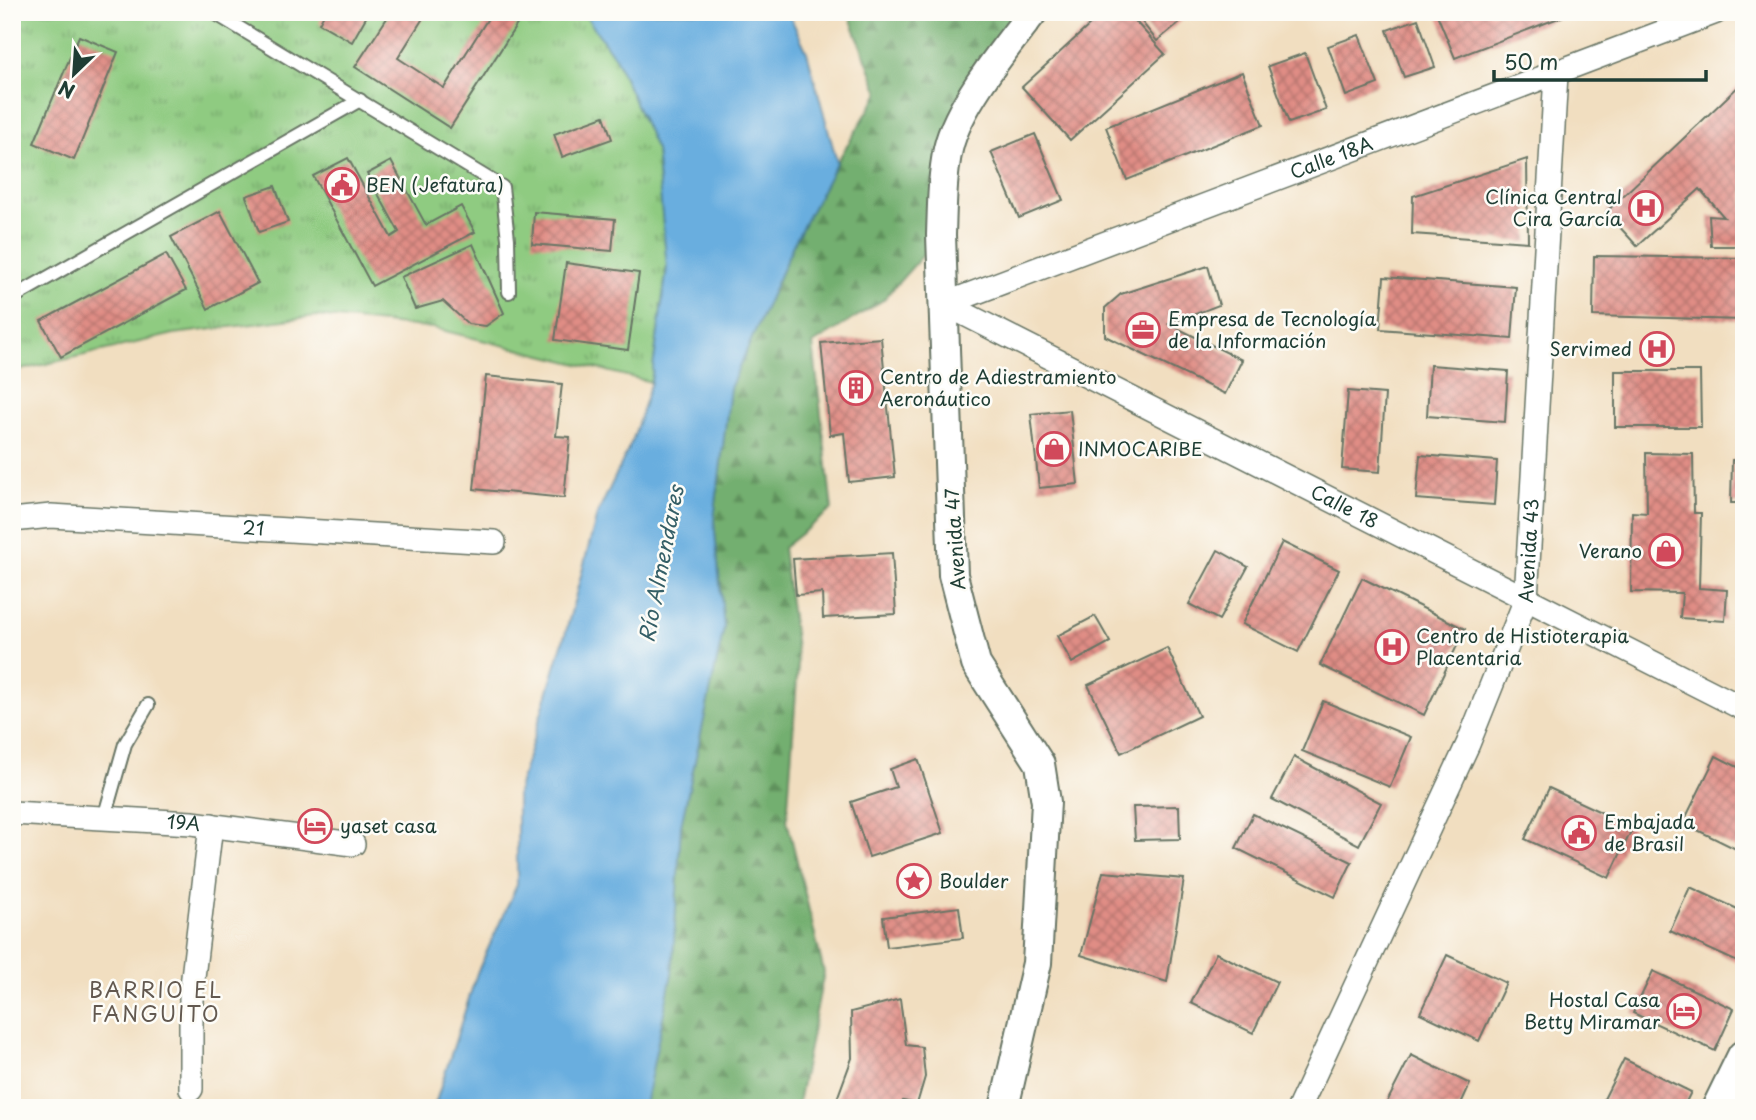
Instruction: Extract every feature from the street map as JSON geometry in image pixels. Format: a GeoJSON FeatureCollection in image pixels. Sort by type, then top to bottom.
{"type":"FeatureCollection","features":[{"type":"Feature","properties":{"kind":"main road"},"geometry":{"type":"LineString","coordinates":[[1719,1108],[1744,1057]]}},
{"type":"Feature","properties":{"kind":"street","name":"Avenida 47"},"geometry":{"type":"LineString","coordinates":[[1004,1108],[1037,963],[1046,802],[1040,764],[976,664],[953,576],[942,200],[949,146],[973,97],[1032,12]]}},
{"type":"Feature","properties":{"kind":"street","name":"Calle 18A"},"geometry":{"type":"LineString","coordinates":[[945,304],[1716,12]]}},
{"type":"Feature","properties":{"kind":"street","name":"Avenida 43"},"geometry":{"type":"LineString","coordinates":[[1299,1108],[1468,744],[1526,599],[1556,74]]}},
{"type":"Feature","properties":{"kind":"street","name":"Calle 18"},"geometry":{"type":"LineString","coordinates":[[945,304],[1744,709]]}},
{"type":"Feature","properties":{"kind":"street","name":"21"},"geometry":{"type":"LineString","coordinates":[[12,520],[51,516],[494,542]]}},
{"type":"Feature","properties":{"kind":"street","name":"19A"},"geometry":{"type":"LineString","coordinates":[[12,813],[211,825],[353,844]]}},
{"type":"Feature","properties":{"kind":"street"},"geometry":{"type":"LineString","coordinates":[[191,1089],[191,994],[211,825]]}},
{"type":"Feature","properties":{"kind":"lane"},"geometry":{"type":"LineString","coordinates":[[213,12],[502,187],[508,239],[509,292]]}},
{"type":"Feature","properties":{"kind":"lane"},"geometry":{"type":"LineString","coordinates":[[12,298],[360,100]]}},
{"type":"Feature","properties":{"kind":"lane"},"geometry":{"type":"LineString","coordinates":[[104,818],[125,744],[148,705]]}},
{"type":"Feature","properties":{"kind":"green space"},"geometry":{"type":"Polygon","coordinates":[[[12,12],[583,12],[616,59],[656,150],[667,267],[651,382],[433,328],[316,316],[174,334],[12,372],[12,12]]]}},
{"type":"Feature","properties":{"kind":"green space"},"geometry":{"type":"Polygon","coordinates":[[[848,12],[1033,12],[973,97],[941,235],[883,300],[813,344],[832,509],[783,548],[798,664],[787,820],[824,972],[797,1108],[643,1108],[672,973],[681,825],[724,628],[714,520],[730,388],[793,245],[837,162],[879,93],[848,12]]]}},
{"type":"Feature","properties":{"kind":"water","name":"Río Almendares"},"geometry":{"type":"Polygon","coordinates":[[[583,12],[788,12],[807,52],[837,162],[793,245],[730,388],[714,520],[724,628],[681,825],[672,973],[643,1108],[434,1108],[477,973],[517,885],[517,793],[567,628],[597,515],[633,439],[651,382],[667,268],[656,150],[616,59],[583,12]]]}},
{"type":"Feature","properties":{"kind":"building"},"geometry":{"type":"Polygon","coordinates":[[[325,12],[369,12],[352,42],[319,23],[325,12]]]}},
{"type":"Feature","properties":{"kind":"building"},"geometry":{"type":"Polygon","coordinates":[[[391,12],[427,12],[398,58],[444,88],[492,12],[525,12],[450,128],[355,67],[391,12]]]}},
{"type":"Feature","properties":{"kind":"building"},"geometry":{"type":"Polygon","coordinates":[[[1104,12],[1127,12],[1165,54],[1070,140],[1022,87],[1104,12]]]}},
{"type":"Feature","properties":{"kind":"building"},"geometry":{"type":"Polygon","coordinates":[[[1134,12],[1192,12],[1157,41],[1134,12]]]}},
{"type":"Feature","properties":{"kind":"building"},"geometry":{"type":"Polygon","coordinates":[[[1436,12],[1574,12],[1455,58],[1436,12]]]}},
{"type":"Feature","properties":{"kind":"building"},"geometry":{"type":"Polygon","coordinates":[[[1418,19],[1435,67],[1404,77],[1387,30],[1418,19]]]}},
{"type":"Feature","properties":{"kind":"building"},"geometry":{"type":"Polygon","coordinates":[[[1359,35],[1378,84],[1346,96],[1328,46],[1359,35]]]}},
{"type":"Feature","properties":{"kind":"building"},"geometry":{"type":"Polygon","coordinates":[[[79,36],[118,52],[74,160],[34,143],[79,36]]]}},
{"type":"Feature","properties":{"kind":"building"},"geometry":{"type":"Polygon","coordinates":[[[1305,53],[1326,110],[1289,123],[1268,66],[1305,53]]]}},
{"type":"Feature","properties":{"kind":"building"},"geometry":{"type":"Polygon","coordinates":[[[1242,72],[1263,125],[1127,180],[1106,127],[1242,72]]]}},
{"type":"Feature","properties":{"kind":"building"},"geometry":{"type":"Polygon","coordinates":[[[1744,81],[1744,246],[1711,246],[1709,216],[1724,217],[1700,189],[1637,246],[1606,212],[1744,81]]]}},
{"type":"Feature","properties":{"kind":"building"},"geometry":{"type":"Polygon","coordinates":[[[604,116],[612,139],[562,157],[554,134],[604,116]]]}},
{"type":"Feature","properties":{"kind":"building"},"geometry":{"type":"Polygon","coordinates":[[[1035,134],[1063,200],[1019,218],[991,152],[1035,134]]]}},
{"type":"Feature","properties":{"kind":"building"},"geometry":{"type":"Polygon","coordinates":[[[348,158],[391,237],[399,232],[367,174],[391,161],[426,225],[461,206],[475,232],[372,286],[313,176],[348,158]]]}},
{"type":"Feature","properties":{"kind":"building"},"geometry":{"type":"Polygon","coordinates":[[[1527,159],[1528,242],[1412,234],[1413,196],[1527,159]]]}},
{"type":"Feature","properties":{"kind":"building"},"geometry":{"type":"Polygon","coordinates":[[[275,186],[288,222],[259,232],[246,196],[275,186]]]}},
{"type":"Feature","properties":{"kind":"building"},"geometry":{"type":"Polygon","coordinates":[[[220,211],[258,283],[208,309],[171,237],[220,211]]]}},
{"type":"Feature","properties":{"kind":"building"},"geometry":{"type":"Polygon","coordinates":[[[534,212],[615,219],[612,251],[532,244],[534,212]]]}},
{"type":"Feature","properties":{"kind":"building"},"geometry":{"type":"Polygon","coordinates":[[[473,244],[504,313],[486,326],[468,324],[443,301],[415,309],[401,277],[473,244]]]}},
{"type":"Feature","properties":{"kind":"building"},"geometry":{"type":"Polygon","coordinates":[[[166,254],[186,290],[61,357],[41,321],[166,254]]]}},
{"type":"Feature","properties":{"kind":"building"},"geometry":{"type":"Polygon","coordinates":[[[1594,256],[1744,258],[1744,320],[1593,316],[1594,256]]]}},
{"type":"Feature","properties":{"kind":"building"},"geometry":{"type":"Polygon","coordinates":[[[566,263],[639,273],[628,350],[555,340],[566,263]]]}},
{"type":"Feature","properties":{"kind":"building","name":"Empresa de Tecnología de la Información"},"geometry":{"type":"Polygon","coordinates":[[[1208,266],[1219,305],[1169,324],[1242,360],[1225,394],[1105,336],[1105,308],[1121,294],[1208,266]]]}},
{"type":"Feature","properties":{"kind":"building"},"geometry":{"type":"Polygon","coordinates":[[[1384,277],[1516,287],[1512,339],[1380,329],[1384,277]]]}},
{"type":"Feature","properties":{"kind":"building","name":"Centro de Adiestramiento Aeronáutico"},"geometry":{"type":"Polygon","coordinates":[[[881,338],[895,477],[849,482],[844,433],[830,435],[821,343],[881,338]]]}},
{"type":"Feature","properties":{"kind":"building"},"geometry":{"type":"Polygon","coordinates":[[[1430,365],[1508,371],[1505,422],[1427,416],[1430,365]]]}},
{"type":"Feature","properties":{"kind":"building"},"geometry":{"type":"Polygon","coordinates":[[[1615,371],[1700,371],[1701,427],[1615,427],[1615,371]]]}},
{"type":"Feature","properties":{"kind":"building"},"geometry":{"type":"Polygon","coordinates":[[[486,376],[562,384],[556,436],[570,437],[564,498],[474,489],[486,376]]]}},
{"type":"Feature","properties":{"kind":"building"},"geometry":{"type":"Polygon","coordinates":[[[1348,391],[1385,394],[1380,472],[1342,469],[1348,391]]]}},
{"type":"Feature","properties":{"kind":"building","name":"INMOCARIBE"},"geometry":{"type":"Polygon","coordinates":[[[1070,410],[1078,484],[1039,488],[1031,414],[1070,410]]]}},
{"type":"Feature","properties":{"kind":"building","name":"Verano"},"geometry":{"type":"Polygon","coordinates":[[[1646,453],[1693,454],[1694,513],[1701,513],[1699,588],[1727,590],[1725,621],[1680,618],[1682,593],[1631,592],[1632,512],[1647,513],[1646,453]]]}},
{"type":"Feature","properties":{"kind":"building"},"geometry":{"type":"Polygon","coordinates":[[[1420,455],[1497,461],[1494,505],[1416,499],[1420,455]]]}},
{"type":"Feature","properties":{"kind":"building"},"geometry":{"type":"Polygon","coordinates":[[[1732,460],[1744,460],[1744,503],[1731,503],[1732,460]]]}},
{"type":"Feature","properties":{"kind":"building"},"geometry":{"type":"Polygon","coordinates":[[[1282,542],[1339,570],[1298,652],[1242,624],[1282,542]]]}},
{"type":"Feature","properties":{"kind":"building"},"geometry":{"type":"Polygon","coordinates":[[[1218,550],[1248,567],[1219,620],[1189,604],[1218,550]]]}},
{"type":"Feature","properties":{"kind":"building"},"geometry":{"type":"Polygon","coordinates":[[[892,553],[896,614],[823,618],[822,593],[796,595],[793,559],[892,553]]]}},
{"type":"Feature","properties":{"kind":"building","name":"Centro de Histioterapia Placentaria"},"geometry":{"type":"Polygon","coordinates":[[[1362,578],[1465,629],[1424,715],[1320,665],[1362,578]]]}},
{"type":"Feature","properties":{"kind":"building"},"geometry":{"type":"Polygon","coordinates":[[[1095,616],[1110,642],[1072,663],[1057,636],[1095,616]]]}},
{"type":"Feature","properties":{"kind":"building"},"geometry":{"type":"Polygon","coordinates":[[[1167,648],[1199,716],[1121,753],[1088,685],[1167,648]]]}},
{"type":"Feature","properties":{"kind":"building"},"geometry":{"type":"Polygon","coordinates":[[[1323,701],[1411,737],[1390,787],[1302,751],[1323,701]]]}},
{"type":"Feature","properties":{"kind":"building"},"geometry":{"type":"Polygon","coordinates":[[[1716,756],[1744,770],[1744,853],[1683,823],[1716,756]]]}},
{"type":"Feature","properties":{"kind":"building"},"geometry":{"type":"Polygon","coordinates":[[[1294,757],[1381,803],[1359,845],[1272,799],[1294,757]]]}},
{"type":"Feature","properties":{"kind":"building"},"geometry":{"type":"Polygon","coordinates":[[[918,759],[943,833],[869,857],[851,802],[896,787],[890,769],[918,759]]]}},
{"type":"Feature","properties":{"kind":"building","name":"Embajada de Brasil"},"geometry":{"type":"Polygon","coordinates":[[[1549,788],[1633,827],[1609,878],[1525,839],[1549,788]]]}},
{"type":"Feature","properties":{"kind":"building"},"geometry":{"type":"Polygon","coordinates":[[[1179,806],[1180,839],[1135,840],[1133,807],[1179,806]]]}},
{"type":"Feature","properties":{"kind":"building"},"geometry":{"type":"Polygon","coordinates":[[[1253,814],[1352,862],[1335,897],[1236,848],[1253,814]]]}},
{"type":"Feature","properties":{"kind":"building"},"geometry":{"type":"Polygon","coordinates":[[[1103,872],[1184,879],[1167,982],[1081,955],[1103,872]]]}},
{"type":"Feature","properties":{"kind":"building","name":"Hostal Casa Betty Miramar"},"geometry":{"type":"Polygon","coordinates":[[[1690,887],[1744,912],[1744,965],[1670,931],[1690,887]]]}},
{"type":"Feature","properties":{"kind":"building"},"geometry":{"type":"Polygon","coordinates":[[[959,907],[963,938],[887,947],[883,917],[959,907]]]}},
{"type":"Feature","properties":{"kind":"building"},"geometry":{"type":"Polygon","coordinates":[[[1216,953],[1277,982],[1253,1033],[1191,1003],[1216,953]]]}},
{"type":"Feature","properties":{"kind":"building"},"geometry":{"type":"Polygon","coordinates":[[[1447,955],[1506,983],[1479,1041],[1420,1013],[1447,955]]]}},
{"type":"Feature","properties":{"kind":"building","name":"Hostal Casa Betty Miramar"},"geometry":{"type":"Polygon","coordinates":[[[1653,971],[1734,1009],[1715,1051],[1633,1013],[1653,971]]]}},
{"type":"Feature","properties":{"kind":"building"},"geometry":{"type":"Polygon","coordinates":[[[900,999],[906,1045],[922,1047],[925,1077],[917,1104],[903,1101],[900,1108],[834,1107],[852,1058],[851,1012],[900,999]]]}},
{"type":"Feature","properties":{"kind":"building"},"geometry":{"type":"Polygon","coordinates":[[[1411,1055],[1470,1084],[1459,1108],[1384,1108],[1411,1055]]]}},
{"type":"Feature","properties":{"kind":"building"},"geometry":{"type":"Polygon","coordinates":[[[1624,1059],[1691,1092],[1683,1108],[1608,1108],[1601,1105],[1624,1059]]]}},
{"type":"Feature","properties":{"kind":"place","name":"BEN (Jefatura)"},"geometry":{"type":"Point","coordinates":[342,185]}},
{"type":"Feature","properties":{"kind":"place","name":"Clínica Central Cira García"},"geometry":{"type":"Point","coordinates":[1646,208]}},
{"type":"Feature","properties":{"kind":"place","name":"Empresa de Tecnología de la Información"},"geometry":{"type":"Point","coordinates":[1143,330]}},
{"type":"Feature","properties":{"kind":"place","name":"Servimed"},"geometry":{"type":"Point","coordinates":[1657,349]}},
{"type":"Feature","properties":{"kind":"place","name":"Centro de Adiestramiento Aeronáutico"},"geometry":{"type":"Point","coordinates":[856,388]}},
{"type":"Feature","properties":{"kind":"place","name":"INMOCARIBE"},"geometry":{"type":"Point","coordinates":[1054,449]}},
{"type":"Feature","properties":{"kind":"place","name":"Verano"},"geometry":{"type":"Point","coordinates":[1666,551]}},
{"type":"Feature","properties":{"kind":"place","name":"Centro de Histioterapia Placentaria"},"geometry":{"type":"Point","coordinates":[1392,647]}},
{"type":"Feature","properties":{"kind":"place","name":"yaset casa"},"geometry":{"type":"Point","coordinates":[315,826]}},
{"type":"Feature","properties":{"kind":"place","name":"Embajada de Brasil"},"geometry":{"type":"Point","coordinates":[1579,833]}},
{"type":"Feature","properties":{"kind":"place","name":"Boulder"},"geometry":{"type":"Point","coordinates":[914,881]}},
{"type":"Feature","properties":{"kind":"place","name":"Hostal Casa Betty Miramar"},"geometry":{"type":"Point","coordinates":[1684,1011]}},
{"type":"Feature","properties":{"kind":"district","name":"BARRIO EL FANGUITO"},"geometry":{"type":"Point","coordinates":[156,1003]}}]}
